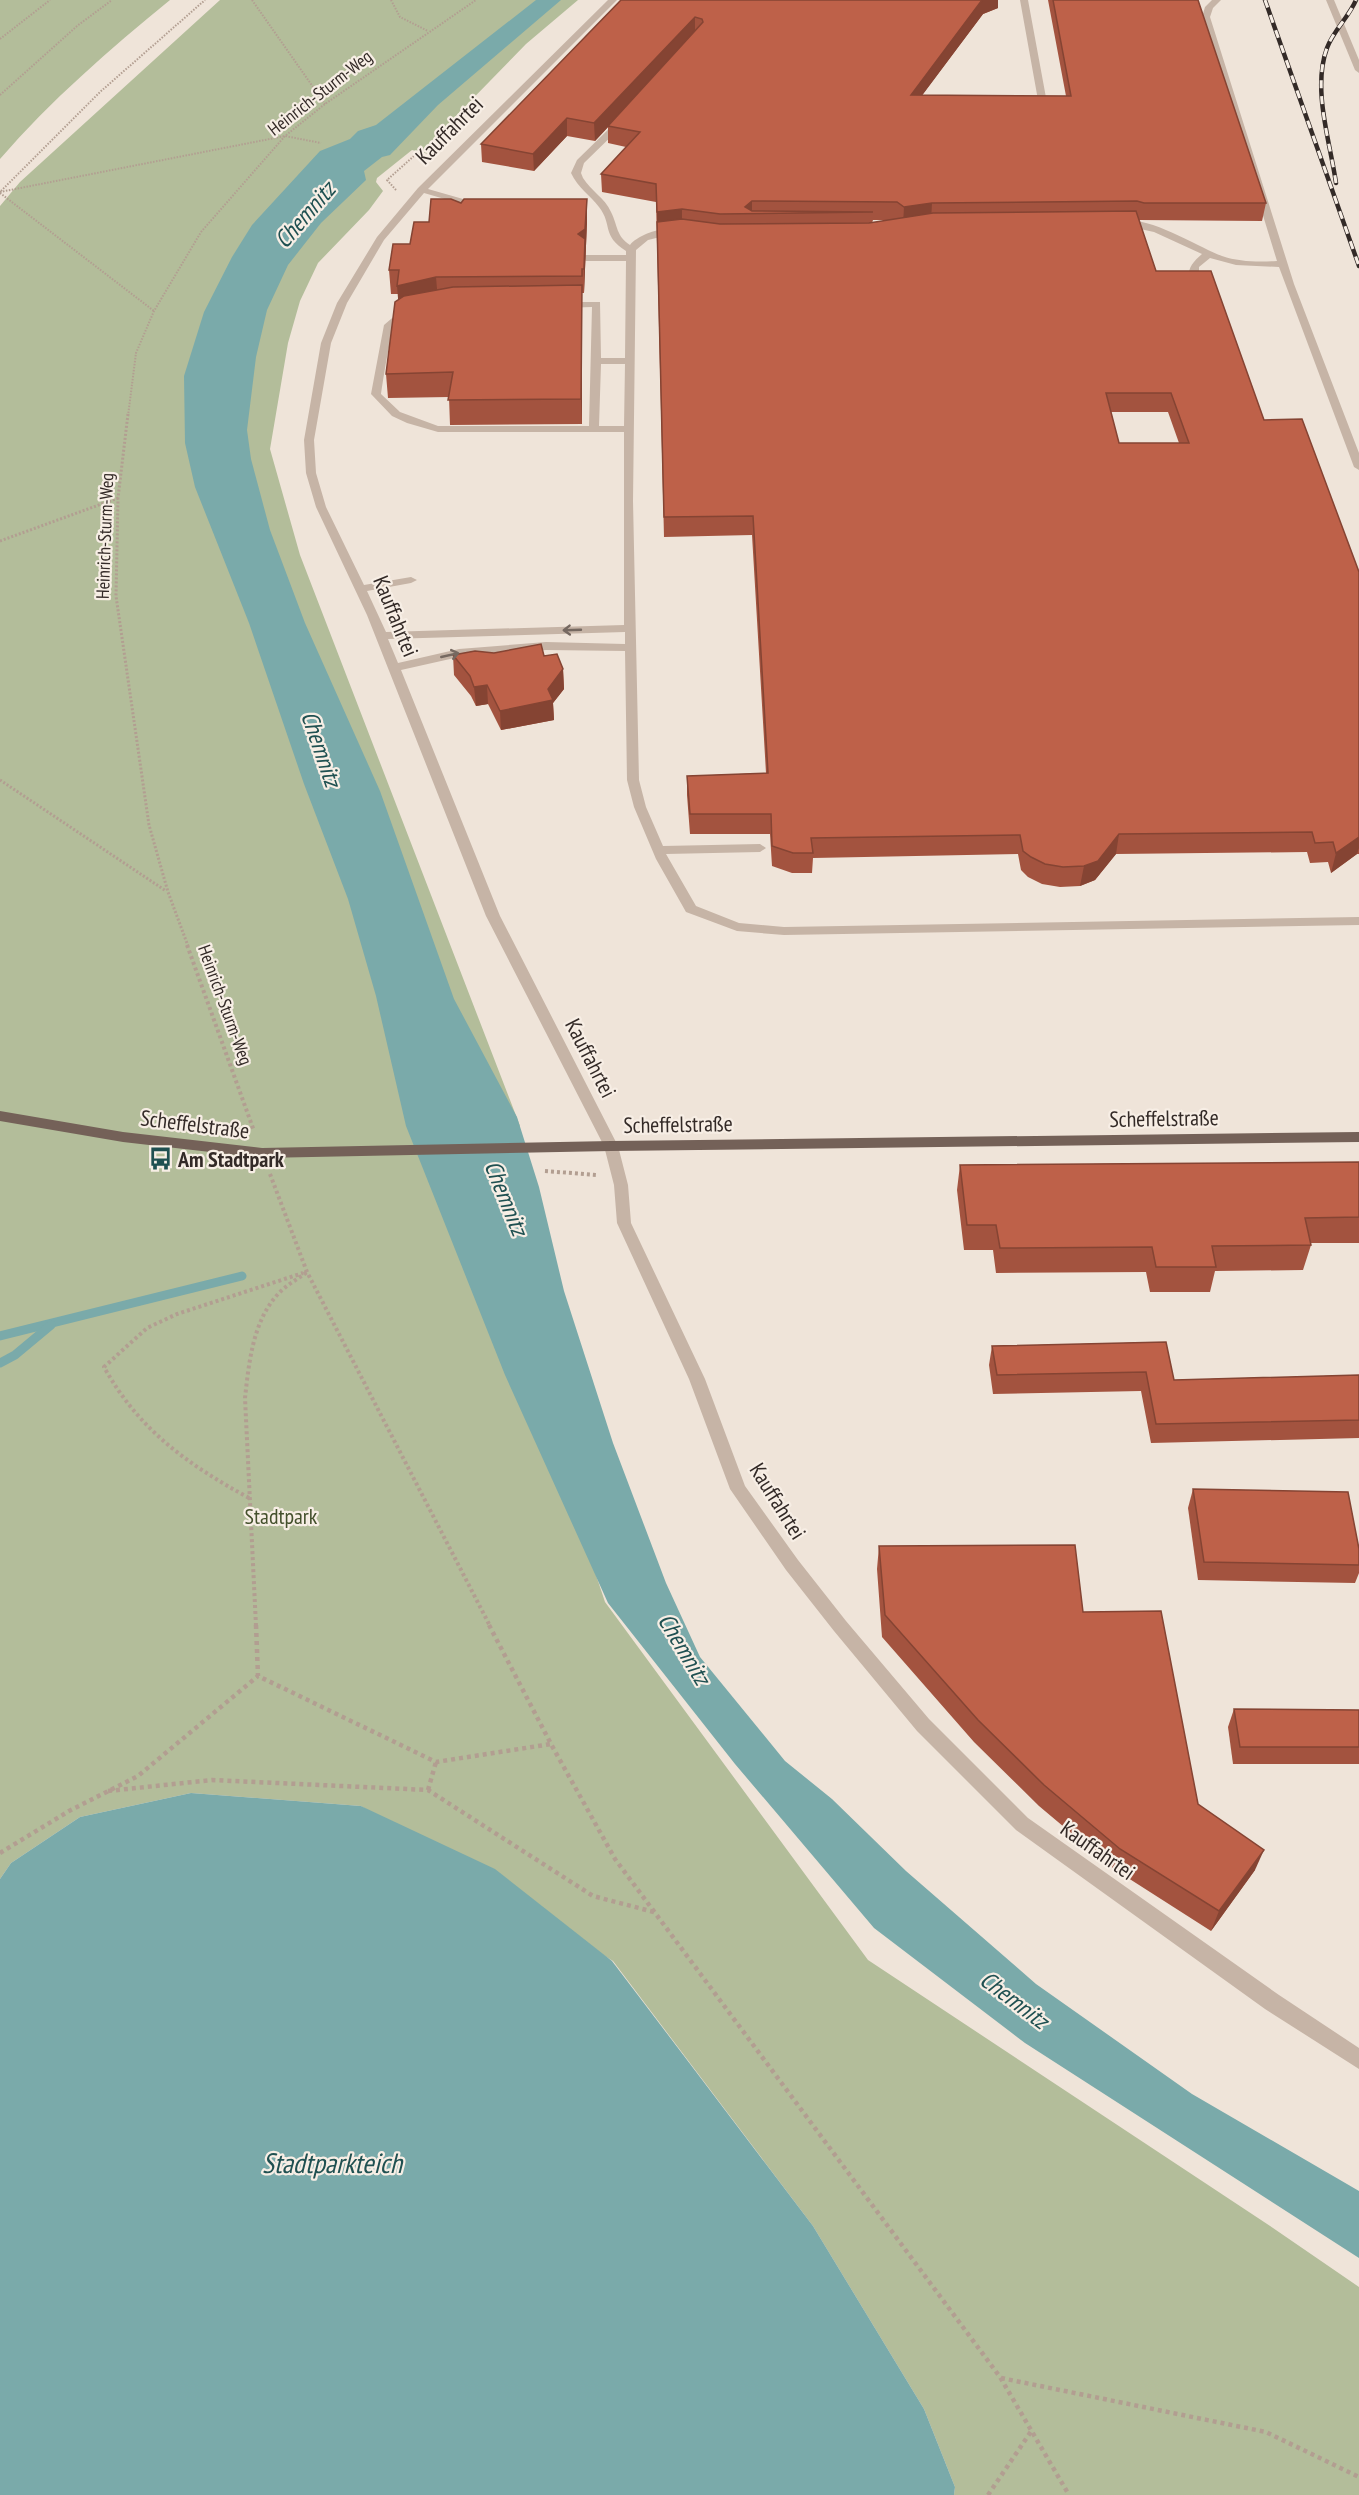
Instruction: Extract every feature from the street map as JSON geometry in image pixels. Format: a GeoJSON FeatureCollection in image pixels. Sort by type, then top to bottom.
{"type":"FeatureCollection","features":[{"type":"Feature","properties":{"kind":"main road","name":"Scheffelstraße"},"geometry":{"type":"LineString","coordinates":[[0,1116],[123,1137],[262,1152],[1359,1137]]}},
{"type":"Feature","properties":{"kind":"street","name":"Kauffahrtei"},"geometry":{"type":"LineString","coordinates":[[613,0],[421,190],[380,239],[342,303],[326,343],[309,440],[310,473],[321,507],[362,589],[493,916],[611,1146],[619,1177],[624,1223],[697,1379],[738,1488],[792,1565],[923,1725],[1022,1824],[1272,2002],[1359,2059]]}},
{"type":"Feature","properties":{"kind":"street"},"geometry":{"type":"LineString","coordinates":[[1021,103],[1043,103],[1024,0]]}},
{"type":"Feature","properties":{"kind":"street"},"geometry":{"type":"LineString","coordinates":[[1217,0],[1209,7],[1206,17],[1283,264],[1359,467]]}},
{"type":"Feature","properties":{"kind":"street"},"geometry":{"type":"LineString","coordinates":[[1329,0],[1359,70]]}},
{"type":"Feature","properties":{"kind":"street"},"geometry":{"type":"LineString","coordinates":[[625,117],[580,162],[576,173],[578,180],[605,208],[611,234],[631,254]]}},
{"type":"Feature","properties":{"kind":"street"},"geometry":{"type":"LineString","coordinates":[[421,190],[446,195],[460,201],[460,222]]}},
{"type":"Feature","properties":{"kind":"street"},"geometry":{"type":"LineString","coordinates":[[1107,224],[1134,224],[1156,228],[1209,254],[1234,263],[1283,264]]}},
{"type":"Feature","properties":{"kind":"street"},"geometry":{"type":"LineString","coordinates":[[690,232],[648,236],[635,242],[631,254],[629,429],[633,780],[640,807],[657,850],[691,909],[737,927],[784,931],[1359,921]]}},
{"type":"Feature","properties":{"kind":"street"},"geometry":{"type":"LineString","coordinates":[[586,258],[631,254]]}},
{"type":"Feature","properties":{"kind":"street"},"geometry":{"type":"LineString","coordinates":[[1194,286],[1191,273],[1195,263],[1209,254]]}},
{"type":"Feature","properties":{"kind":"street"},"geometry":{"type":"LineString","coordinates":[[552,305],[597,304],[594,429]]}},
{"type":"Feature","properties":{"kind":"street"},"geometry":{"type":"LineString","coordinates":[[421,309],[401,315],[389,325],[376,394],[387,410],[409,421],[438,429],[629,429]]}},
{"type":"Feature","properties":{"kind":"street"},"geometry":{"type":"LineString","coordinates":[[596,361],[630,361]]}},
{"type":"Feature","properties":{"kind":"street"},"geometry":{"type":"LineString","coordinates":[[362,589],[411,580]]}},
{"type":"Feature","properties":{"kind":"street"},"geometry":{"type":"LineString","coordinates":[[381,636],[630,628]]}},
{"type":"Feature","properties":{"kind":"street"},"geometry":{"type":"LineString","coordinates":[[393,668],[459,653],[546,646],[631,648]]}},
{"type":"Feature","properties":{"kind":"street"},"geometry":{"type":"LineString","coordinates":[[657,850],[760,848]]}},
{"type":"Feature","properties":{"kind":"path"},"geometry":{"type":"LineString","coordinates":[[0,39],[50,0]]}},
{"type":"Feature","properties":{"kind":"path"},"geometry":{"type":"LineString","coordinates":[[0,95],[77,26],[112,0]]}},
{"type":"Feature","properties":{"kind":"path"},"geometry":{"type":"LineString","coordinates":[[0,192],[88,102],[165,32],[205,0]]}},
{"type":"Feature","properties":{"kind":"path"},"geometry":{"type":"LineString","coordinates":[[252,0],[325,104]]}},
{"type":"Feature","properties":{"kind":"path"},"geometry":{"type":"LineString","coordinates":[[391,0],[393,10],[399,18],[429,31]]}},
{"type":"Feature","properties":{"kind":"path","name":"Heinrich-Sturm-Weg"},"geometry":{"type":"LineString","coordinates":[[476,0],[325,104],[285,136],[201,232],[154,311],[136,353],[118,498],[116,596],[149,825],[168,892],[307,1272],[551,1743],[615,1859],[1000,2378]]}},
{"type":"Feature","properties":{"kind":"path"},"geometry":{"type":"LineString","coordinates":[[0,192],[285,136],[321,143]]}},
{"type":"Feature","properties":{"kind":"path"},"geometry":{"type":"LineString","coordinates":[[399,193],[387,180],[414,156],[433,159]]}},
{"type":"Feature","properties":{"kind":"path"},"geometry":{"type":"LineString","coordinates":[[0,192],[154,311]]}},
{"type":"Feature","properties":{"kind":"path"},"geometry":{"type":"LineString","coordinates":[[0,541],[118,498]]}},
{"type":"Feature","properties":{"kind":"path"},"geometry":{"type":"LineString","coordinates":[[0,780],[168,892]]}},
{"type":"Feature","properties":{"kind":"path"},"geometry":{"type":"LineString","coordinates":[[549,1171],[619,1177]]}},
{"type":"Feature","properties":{"kind":"path"},"geometry":{"type":"LineString","coordinates":[[258,1676],[245,1398],[249,1363],[260,1321],[280,1292],[307,1272]]}},
{"type":"Feature","properties":{"kind":"path"},"geometry":{"type":"LineString","coordinates":[[249,1498],[204,1473],[153,1435],[116,1391],[104,1367],[147,1328],[177,1314],[307,1272]]}},
{"type":"Feature","properties":{"kind":"path"},"geometry":{"type":"LineString","coordinates":[[258,1676],[436,1762],[551,1743]]}},
{"type":"Feature","properties":{"kind":"path"},"geometry":{"type":"LineString","coordinates":[[0,1853],[138,1776],[258,1676]]}},
{"type":"Feature","properties":{"kind":"path"},"geometry":{"type":"LineString","coordinates":[[428,1790],[436,1762]]}},
{"type":"Feature","properties":{"kind":"path"},"geometry":{"type":"LineString","coordinates":[[108,1791],[212,1780],[428,1790],[593,1896],[654,1912]]}},
{"type":"Feature","properties":{"kind":"path"},"geometry":{"type":"LineString","coordinates":[[1000,2378],[1068,2495]]}},
{"type":"Feature","properties":{"kind":"path"},"geometry":{"type":"LineString","coordinates":[[1000,2378],[1266,2432],[1359,2477]]}},
{"type":"Feature","properties":{"kind":"path"},"geometry":{"type":"LineString","coordinates":[[988,2495],[1032,2430]]}},
{"type":"Feature","properties":{"kind":"green space"},"geometry":{"type":"Polygon","coordinates":[[[0,0],[170,0],[81,76],[0,159],[0,0]]]}},
{"type":"Feature","properties":{"kind":"green space","name":"Stadtpark"},"geometry":{"type":"Polygon","coordinates":[[[220,0],[578,0],[526,44],[449,123],[429,154],[412,150],[377,178],[376,182],[383,191],[369,210],[318,263],[300,301],[288,343],[270,449],[300,555],[520,1126],[460,1167],[605,1602],[868,1960],[1359,2287],[1359,2495],[954,2495],[955,2487],[924,2409],[813,2226],[613,1961],[361,1806],[191,1793],[80,1817],[11,1863],[0,1879],[0,206],[20,182],[220,0]]]}},
{"type":"Feature","properties":{"kind":"water","name":"Chemnitz"},"geometry":{"type":"Polygon","coordinates":[[[536,0],[561,0],[438,105],[390,155],[382,157],[364,171],[366,180],[321,223],[288,265],[267,310],[256,357],[247,430],[251,459],[270,530],[305,623],[380,791],[454,999],[517,1117],[539,1187],[564,1291],[613,1443],[666,1583],[700,1657],[785,1761],[832,1799],[906,1871],[1036,1984],[1192,2094],[1359,2191],[1359,2258],[1025,2043],[874,1928],[735,1764],[608,1603],[505,1375],[406,1126],[376,996],[348,899],[304,784],[249,623],[195,487],[185,443],[184,376],[204,312],[232,257],[252,225],[320,151],[350,139],[358,131],[376,125],[536,0]]]}},
{"type":"Feature","properties":{"kind":"water","name":"Stadtparkteich"},"geometry":{"type":"Polygon","coordinates":[[[191,1793],[361,1806],[495,1869],[612,1961],[813,2226],[924,2409],[955,2487],[954,2495],[0,2495],[0,1879],[11,1863],[80,1817],[191,1793]]]}},
{"type":"Feature","properties":{"kind":"building"},"geometry":{"type":"Polygon","coordinates":[[[621,0],[982,0],[911,95],[1071,96],[1053,0],[1198,0],[1266,203],[1144,203],[1137,201],[932,203],[904,207],[897,202],[752,201],[745,207],[752,211],[873,212],[720,214],[682,209],[657,212],[656,184],[601,174],[640,132],[608,126],[703,22],[702,19],[695,17],[594,123],[567,118],[533,154],[481,144],[621,0]]]}},
{"type":"Feature","properties":{"kind":"building"},"geometry":{"type":"Polygon","coordinates":[[[431,199],[451,199],[461,203],[464,199],[587,199],[585,229],[578,234],[585,239],[582,276],[436,277],[397,286],[399,270],[389,270],[393,244],[410,244],[414,222],[429,222],[431,199]]]}},
{"type":"Feature","properties":{"kind":"building"},"geometry":{"type":"Polygon","coordinates":[[[1136,211],[1156,271],[1211,271],[1264,420],[1302,419],[1359,572],[1359,837],[1336,853],[1333,842],[1315,843],[1312,832],[1119,834],[1098,861],[1084,866],[1063,867],[1045,864],[1031,857],[1023,851],[1020,835],[811,838],[813,853],[793,853],[772,846],[771,814],[690,814],[687,776],[768,773],[753,516],[664,517],[657,222],[682,219],[720,224],[869,223],[933,213],[1136,211]],[[1106,393],[1119,443],[1189,443],[1171,393],[1106,393]]]}},
{"type":"Feature","properties":{"kind":"building"},"geometry":{"type":"Polygon","coordinates":[[[582,285],[581,399],[448,400],[453,372],[386,374],[395,302],[404,296],[453,287],[582,285]]]}},
{"type":"Feature","properties":{"kind":"building"},"geometry":{"type":"Polygon","coordinates":[[[541,644],[544,656],[557,654],[563,669],[548,689],[553,700],[500,711],[487,685],[474,687],[470,676],[453,655],[475,651],[494,653],[541,644]]]}},
{"type":"Feature","properties":{"kind":"building"},"geometry":{"type":"Polygon","coordinates":[[[1359,1162],[1359,1217],[1305,1218],[1311,1245],[1212,1246],[1216,1267],[1156,1267],[1152,1247],[1000,1248],[996,1225],[967,1225],[960,1165],[1359,1162]]]}},
{"type":"Feature","properties":{"kind":"building"},"geometry":{"type":"Polygon","coordinates":[[[1166,1342],[1174,1380],[1359,1375],[1359,1420],[1156,1424],[1146,1372],[997,1375],[992,1346],[1166,1342]]]}},
{"type":"Feature","properties":{"kind":"building"},"geometry":{"type":"Polygon","coordinates":[[[1193,1489],[1348,1492],[1359,1549],[1359,1565],[1204,1562],[1193,1489]]]}},
{"type":"Feature","properties":{"kind":"building"},"geometry":{"type":"Polygon","coordinates":[[[1075,1545],[1083,1612],[1161,1611],[1198,1804],[1264,1850],[1219,1911],[1120,1849],[1044,1785],[978,1720],[885,1615],[879,1546],[1075,1545]]]}},
{"type":"Feature","properties":{"kind":"building"},"geometry":{"type":"Polygon","coordinates":[[[1234,1709],[1359,1710],[1359,1747],[1240,1747],[1234,1709]]]}},
{"type":"Feature","properties":{"kind":"waterway"},"geometry":{"type":"LineString","coordinates":[[0,1336],[242,1276]]}},
{"type":"Feature","properties":{"kind":"waterway"},"geometry":{"type":"LineString","coordinates":[[0,1363],[15,1355],[51,1325]]}},
{"type":"Feature","properties":{"kind":"railway"},"geometry":{"type":"LineString","coordinates":[[1265,0],[1359,266]]}},
{"type":"Feature","properties":{"kind":"railway"},"geometry":{"type":"LineString","coordinates":[[1336,183],[1324,115],[1321,80],[1327,48],[1356,0]]}},
{"type":"Feature","properties":{"kind":"place","name":"Am Stadtpark"},"geometry":{"type":"Point","coordinates":[160,1159]}}]}
